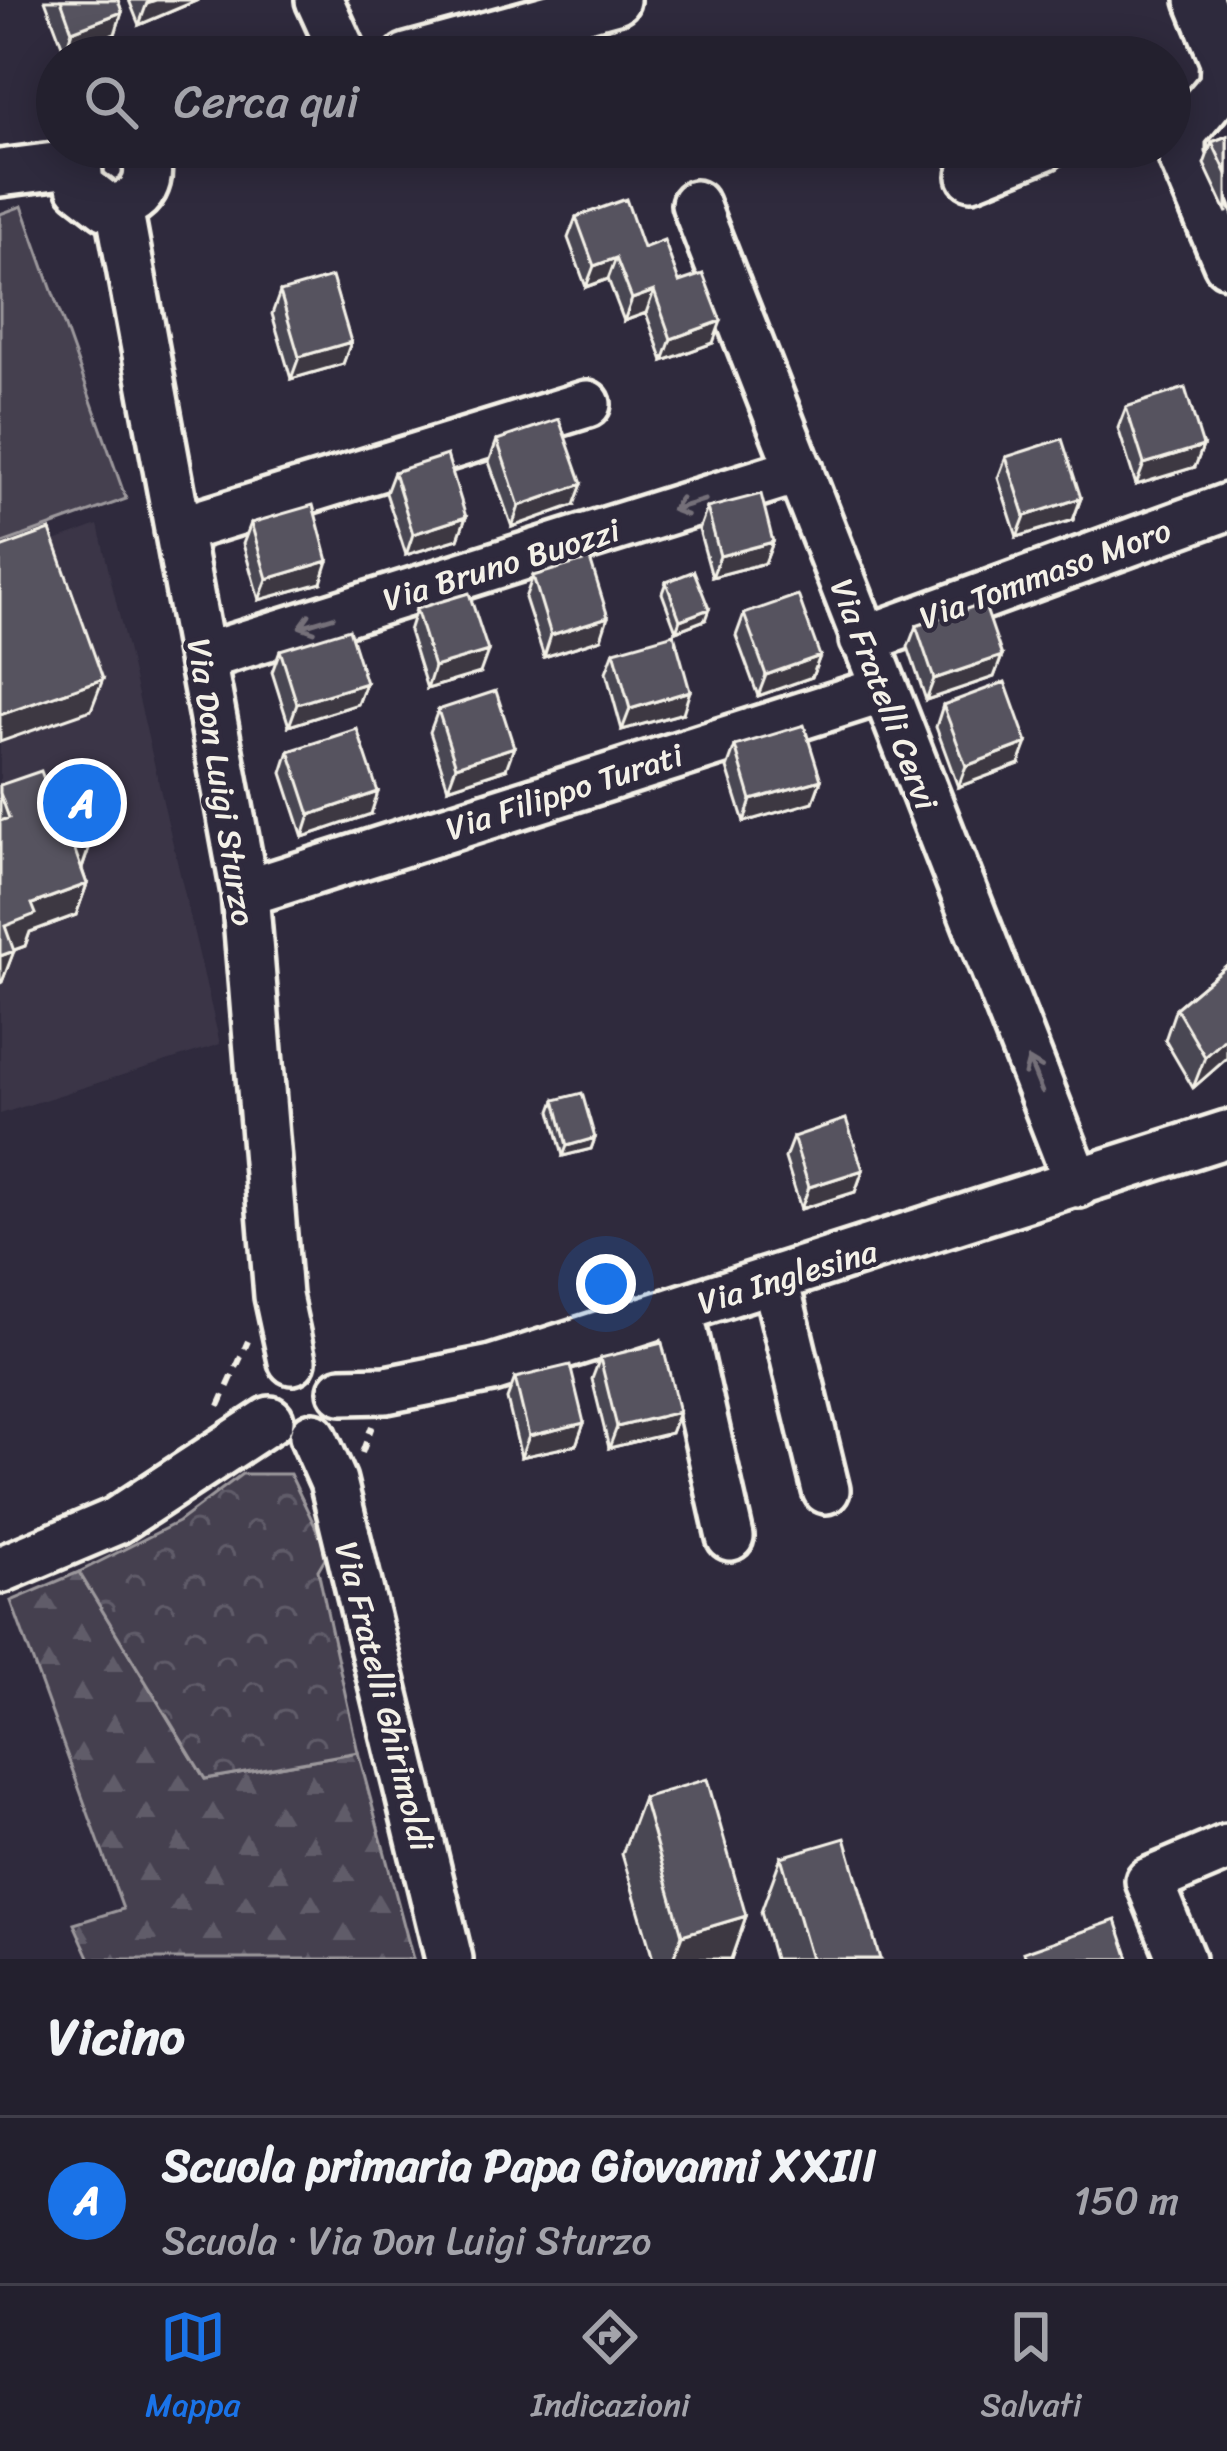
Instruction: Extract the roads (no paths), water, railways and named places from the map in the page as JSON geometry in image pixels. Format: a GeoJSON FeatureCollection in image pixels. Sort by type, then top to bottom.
{"type":"FeatureCollection","features":[{"type":"Feature","properties":{"kind":"street"},"geometry":{"type":"LineString","coordinates":[[319,0],[335,36]]}},
{"type":"Feature","properties":{"kind":"street"},"geometry":{"type":"LineString","coordinates":[[484,36],[616,0]]}},
{"type":"Feature","properties":{"kind":"street"},"geometry":{"type":"LineString","coordinates":[[1191,115],[1223,85],[1224,61],[1199,0]]}},
{"type":"Feature","properties":{"kind":"street"},"geometry":{"type":"LineString","coordinates":[[0,173],[36,165]]}},
{"type":"Feature","properties":{"kind":"street"},"geometry":{"type":"LineString","coordinates":[[83,168],[86,196],[119,207],[138,197],[148,178],[145,168]]}},
{"type":"Feature","properties":{"kind":"street"},"geometry":{"type":"LineString","coordinates":[[971,176],[991,168]]}},
{"type":"Feature","properties":{"kind":"street"},"geometry":{"type":"LineString","coordinates":[[1187,168],[1227,263]]}},
{"type":"Feature","properties":{"kind":"street","name":"Via Fratelli Cervi"},"geometry":{"type":"LineString","coordinates":[[695,204],[1078,1184]]}},
{"type":"Feature","properties":{"kind":"street","name":"Via Don Luigi Sturzo"},"geometry":{"type":"LineString","coordinates":[[119,207],[245,893],[278,1296],[292,1361]]}},
{"type":"Feature","properties":{"kind":"street"},"geometry":{"type":"LineString","coordinates":[[178,530],[587,404]]}},
{"type":"Feature","properties":{"kind":"street","name":"Via Bruno Buozzi"},"geometry":{"type":"LineString","coordinates":[[203,657],[800,470]]}},
{"type":"Feature","properties":{"kind":"street","name":"Via Tommaso Moro"},"geometry":{"type":"LineString","coordinates":[[863,640],[1227,507]]}},
{"type":"Feature","properties":{"kind":"street","name":"Via Filippo Turati"},"geometry":{"type":"LineString","coordinates":[[245,893],[883,690]]}},
{"type":"Feature","properties":{"kind":"street","name":"Via Inglesina"},"geometry":{"type":"LineString","coordinates":[[342,1391],[386,1390],[492,1369],[1227,1134]]}},
{"type":"Feature","properties":{"kind":"street"},"geometry":{"type":"LineString","coordinates":[[775,1280],[826,1490]]}},
{"type":"Feature","properties":{"kind":"street"},"geometry":{"type":"LineString","coordinates":[[679,1310],[730,1537]]}},
{"type":"Feature","properties":{"kind":"street"},"geometry":{"type":"LineString","coordinates":[[292,1361],[316,1361],[328,1368],[342,1391],[335,1421],[313,1436],[292,1436],[270,1420],[264,1389],[280,1367],[292,1361]]}},
{"type":"Feature","properties":{"kind":"street"},"geometry":{"type":"LineString","coordinates":[[0,1570],[116,1521],[270,1420]]}},
{"type":"Feature","properties":{"kind":"street","name":"Via Fratelli Ghirimoldi"},"geometry":{"type":"LineString","coordinates":[[313,1436],[333,1481],[449,1959]]}},
{"type":"Feature","properties":{"kind":"street"},"geometry":{"type":"LineString","coordinates":[[1181,1959],[1149,1880],[1227,1848]]}},
{"type":"Feature","properties":{"kind":"place","name":"Scuola primaria Papa Giovanni XXIII"},"geometry":{"type":"Point","coordinates":[82,803]}}]}
